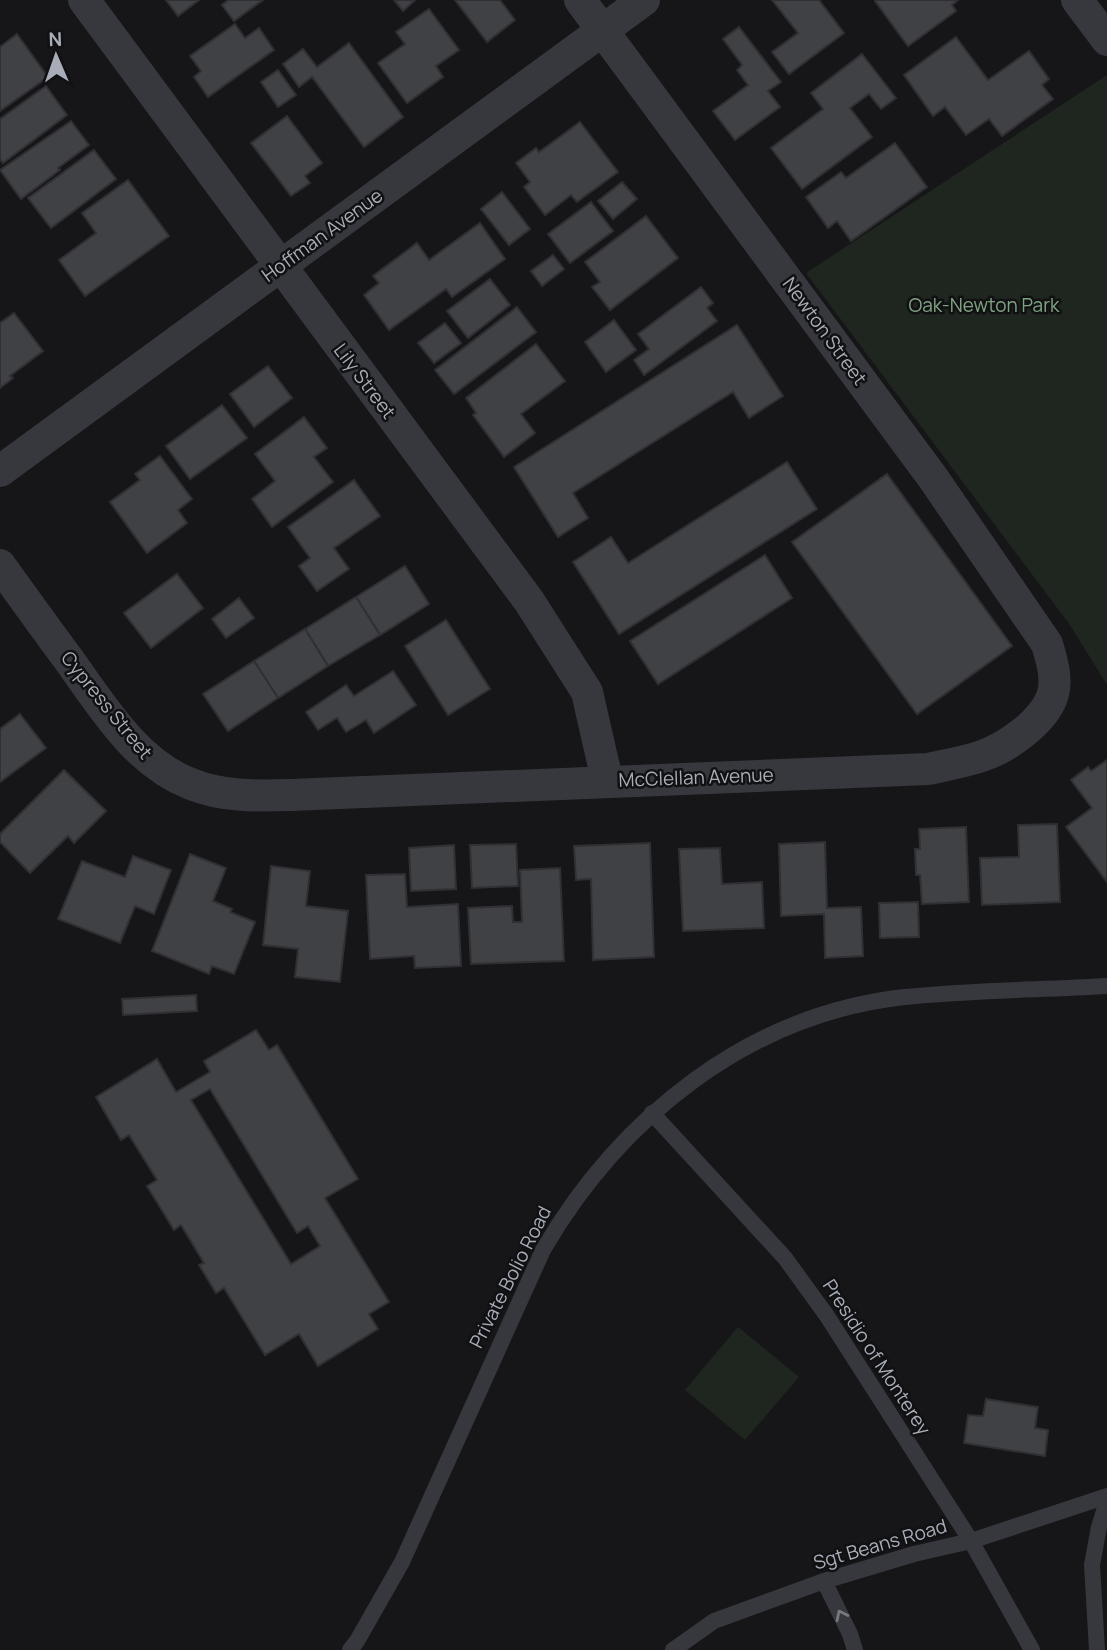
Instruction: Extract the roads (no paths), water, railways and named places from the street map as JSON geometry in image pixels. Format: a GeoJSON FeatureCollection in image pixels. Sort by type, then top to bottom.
{"type":"FeatureCollection","features":[{"type":"Feature","properties":{"kind":"street","name":"Lily Street"},"geometry":{"type":"LineString","coordinates":[[84,0],[529,601],[587,692],[607,780]]}},
{"type":"Feature","properties":{"kind":"street","name":"Newton Street"},"geometry":{"type":"LineString","coordinates":[[580,0],[933,478],[1047,644],[1055,672]]}},
{"type":"Feature","properties":{"kind":"street","name":"Hoffman Avenue"},"geometry":{"type":"LineString","coordinates":[[0,471],[644,0]]}},
{"type":"Feature","properties":{"kind":"street"},"geometry":{"type":"LineString","coordinates":[[1077,0],[1107,40]]}},
{"type":"Feature","properties":{"kind":"street","name":"Cypress Street"},"geometry":{"type":"LineString","coordinates":[[0,565],[107,711],[159,768],[214,792],[252,796],[291,795]]}},
{"type":"Feature","properties":{"kind":"street","name":"McClellan Avenue"},"geometry":{"type":"LineString","coordinates":[[291,795],[607,780],[928,769],[983,756],[1021,734],[1040,716],[1052,697],[1055,672]]}},
{"type":"Feature","properties":{"kind":"lane","name":"Private Bolio Road"},"geometry":{"type":"LineString","coordinates":[[350,1650],[402,1562],[543,1250],[566,1210],[590,1179],[652,1113],[698,1076],[746,1048],[783,1029],[821,1016],[903,997],[1107,986]]}},
{"type":"Feature","properties":{"kind":"lane","name":"Presidio of Monterey"},"geometry":{"type":"LineString","coordinates":[[652,1113],[785,1258],[828,1316],[971,1541],[1032,1650]]}},
{"type":"Feature","properties":{"kind":"lane","name":"Sgt Beans Road"},"geometry":{"type":"LineString","coordinates":[[673,1650],[714,1621],[824,1581],[914,1554],[971,1541],[1107,1498]]}},
{"type":"Feature","properties":{"kind":"lane"},"geometry":{"type":"LineString","coordinates":[[1097,1650],[1092,1565],[1107,1498]]}},
{"type":"Feature","properties":{"kind":"lane"},"geometry":{"type":"LineString","coordinates":[[824,1581],[855,1650]]}},
{"type":"Feature","properties":{"kind":"park label","name":"Oak-Newton Park"},"geometry":{"type":"Point","coordinates":[984,305]}}]}
